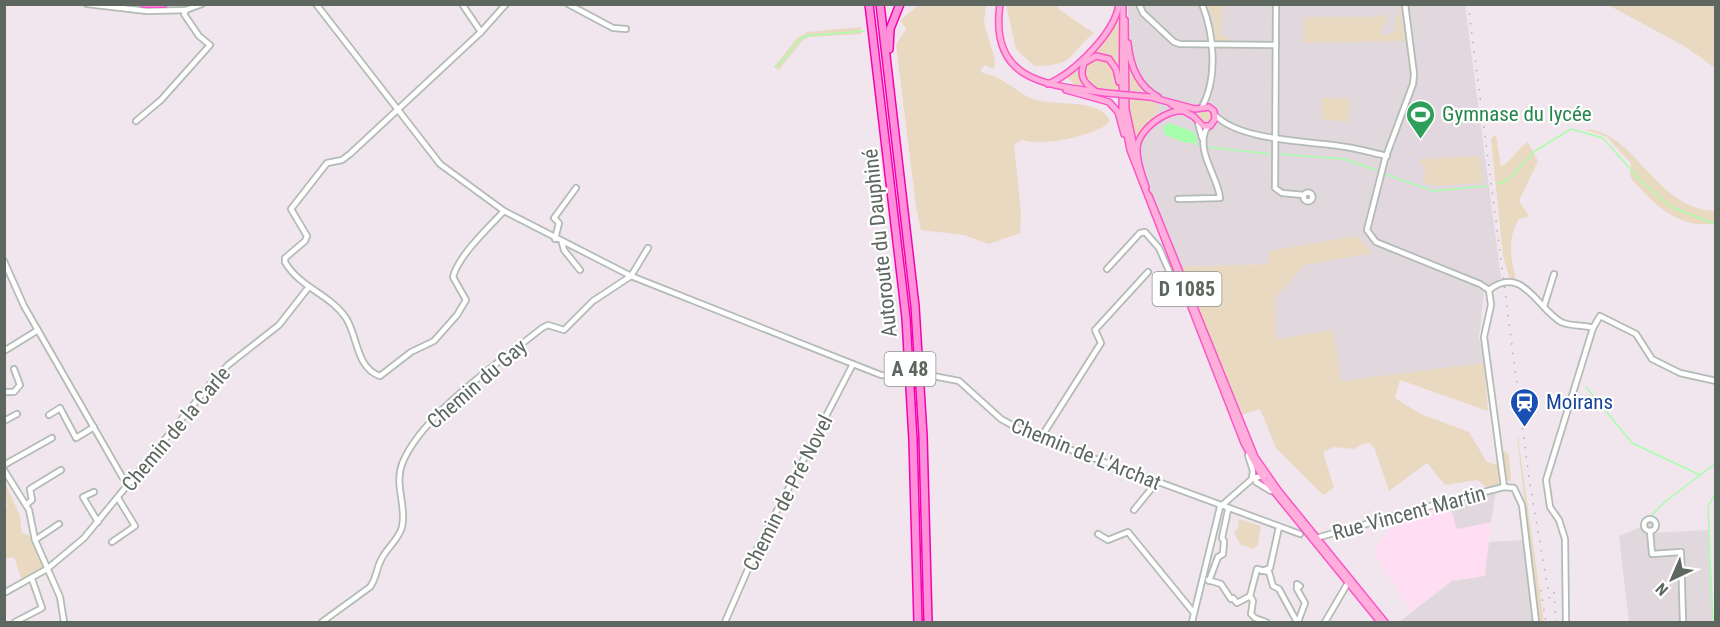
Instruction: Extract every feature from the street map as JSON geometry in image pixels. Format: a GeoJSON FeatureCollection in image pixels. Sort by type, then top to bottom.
{"type":"FeatureCollection","features":[{"type":"Feature","properties":{"kind":"highway","name":"Autoroute du Dauphiné"},"geometry":{"type":"LineString","coordinates":[[868,4],[906,318],[913,440],[918,622]]}},
{"type":"Feature","properties":{"kind":"highway","name":"Autoroute du Dauphiné"},"geometry":{"type":"LineString","coordinates":[[880,4],[917,339],[928,622]]}},
{"type":"Feature","properties":{"kind":"highway"},"geometry":{"type":"LineString","coordinates":[[891,103],[889,36],[893,18],[900,4]]}},
{"type":"Feature","properties":{"kind":"main road"},"geometry":{"type":"LineString","coordinates":[[144,4],[164,4]]}},
{"type":"Feature","properties":{"kind":"main road"},"geometry":{"type":"LineString","coordinates":[[1000,4],[1000,39],[1007,58],[1025,76],[1112,104],[1130,150]]}},
{"type":"Feature","properties":{"kind":"main road"},"geometry":{"type":"LineString","coordinates":[[1047,84],[1067,71],[1108,32],[1123,4]]}},
{"type":"Feature","properties":{"kind":"main road"},"geometry":{"type":"LineString","coordinates":[[1047,84],[1151,97],[1169,103],[1212,109],[1215,116],[1210,125],[1197,121],[1185,111],[1169,103],[1149,92],[1136,75],[1128,46],[1123,4]]}},
{"type":"Feature","properties":{"kind":"main road","name":"D 1085"},"geometry":{"type":"LineString","coordinates":[[1123,4],[1122,109],[1130,150],[1184,294],[1259,478],[1316,538]]}},
{"type":"Feature","properties":{"kind":"main road","name":"D 1085"},"geometry":{"type":"LineString","coordinates":[[1123,4],[1126,109],[1133,149],[1143,184],[1248,442],[1259,478],[1316,538],[1385,622]]}},
{"type":"Feature","properties":{"kind":"main road"},"geometry":{"type":"LineString","coordinates":[[1096,91],[1084,81],[1081,72],[1087,60],[1100,56],[1109,59],[1116,69],[1122,109]]}},
{"type":"Feature","properties":{"kind":"main road"},"geometry":{"type":"LineString","coordinates":[[1067,71],[1067,81],[1073,88]]}},
{"type":"Feature","properties":{"kind":"main road"},"geometry":{"type":"LineString","coordinates":[[1197,121],[1201,108]]}},
{"type":"Feature","properties":{"kind":"main road"},"geometry":{"type":"LineString","coordinates":[[1143,184],[1137,150],[1142,136],[1169,112],[1185,111]]}},
{"type":"Feature","properties":{"kind":"main road","name":"D 1085"},"geometry":{"type":"LineString","coordinates":[[1350,580],[1380,622]]}},
{"type":"Feature","properties":{"kind":"street"},"geometry":{"type":"LineString","coordinates":[[87,4],[147,11],[186,10],[202,4]]}},
{"type":"Feature","properties":{"kind":"street"},"geometry":{"type":"LineString","coordinates":[[316,4],[440,164],[504,211],[563,243],[564,250],[580,270]]}},
{"type":"Feature","properties":{"kind":"street"},"geometry":{"type":"LineString","coordinates":[[462,4],[481,32]]}},
{"type":"Feature","properties":{"kind":"street"},"geometry":{"type":"LineString","coordinates":[[504,211],[470,249],[454,272],[453,277],[466,300],[462,309],[430,344],[411,352],[381,376],[365,364],[346,318],[308,288],[285,262],[285,258],[307,238],[291,208],[327,163],[345,159],[481,32],[506,4]]}},
{"type":"Feature","properties":{"kind":"street"},"geometry":{"type":"LineString","coordinates":[[568,4],[614,28],[626,29]]}},
{"type":"Feature","properties":{"kind":"street"},"geometry":{"type":"LineString","coordinates":[[1139,4],[1143,13],[1174,42],[1211,45],[1276,45]]}},
{"type":"Feature","properties":{"kind":"street"},"geometry":{"type":"LineString","coordinates":[[1202,4],[1209,21],[1211,45],[1209,92],[1212,109]]}},
{"type":"Feature","properties":{"kind":"street"},"geometry":{"type":"LineString","coordinates":[[1276,4],[1275,188],[1281,193],[1304,195]]}},
{"type":"Feature","properties":{"kind":"street"},"geometry":{"type":"LineString","coordinates":[[1405,4],[1414,74],[1410,96],[1387,156],[1366,227],[1369,236],[1376,242],[1480,284],[1489,290],[1491,305],[1484,337],[1504,487],[1516,490],[1522,506],[1536,622]]}},
{"type":"Feature","properties":{"kind":"street"},"geometry":{"type":"LineString","coordinates":[[136,122],[161,100],[210,45],[199,36],[184,14],[186,10]]}},
{"type":"Feature","properties":{"kind":"street"},"geometry":{"type":"LineString","coordinates":[[1201,108],[1209,92]]}},
{"type":"Feature","properties":{"kind":"street"},"geometry":{"type":"LineString","coordinates":[[1215,116],[1223,123]]}},
{"type":"Feature","properties":{"kind":"street"},"geometry":{"type":"LineString","coordinates":[[1178,199],[1220,198],[1197,121]]}},
{"type":"Feature","properties":{"kind":"street"},"geometry":{"type":"LineString","coordinates":[[1203,143],[1210,125],[1223,123],[1276,138],[1347,147],[1387,156]]}},
{"type":"Feature","properties":{"kind":"street"},"geometry":{"type":"LineString","coordinates":[[555,238],[559,224],[554,218],[576,188]]}},
{"type":"Feature","properties":{"kind":"street"},"geometry":{"type":"LineString","coordinates":[[1107,269],[1140,233],[1145,232],[1159,248],[1180,296],[1184,294],[1192,304]]}},
{"type":"Feature","properties":{"kind":"street","name":"Chemin de L'Archat"},"geometry":{"type":"LineString","coordinates":[[563,243],[631,276],[881,375],[928,375],[959,381],[1001,419],[1040,439],[1228,510],[1300,534]]}},
{"type":"Feature","properties":{"kind":"street"},"geometry":{"type":"LineString","coordinates":[[631,276],[648,248]]}},
{"type":"Feature","properties":{"kind":"street"},"geometry":{"type":"LineString","coordinates":[[4,261],[38,330],[128,487]]}},
{"type":"Feature","properties":{"kind":"street"},"geometry":{"type":"LineString","coordinates":[[1040,439],[1101,343],[1095,330],[1148,272]]}},
{"type":"Feature","properties":{"kind":"street"},"geometry":{"type":"LineString","coordinates":[[1544,306],[1554,274]]}},
{"type":"Feature","properties":{"kind":"street","name":"Chemin du Gay"},"geometry":{"type":"LineString","coordinates":[[322,622],[370,587],[376,579],[381,560],[402,526],[401,466],[415,441],[469,387],[542,328],[550,325],[564,330],[593,301],[631,276]]}},
{"type":"Feature","properties":{"kind":"street"},"geometry":{"type":"LineString","coordinates":[[1489,290],[1496,284],[1513,282],[1532,293],[1564,324],[1593,328]]}},
{"type":"Feature","properties":{"kind":"street","name":"Chemin de la Carle"},"geometry":{"type":"LineString","coordinates":[[4,593],[32,579],[49,567],[98,522],[212,382],[228,365],[279,325],[308,288]]}},
{"type":"Feature","properties":{"kind":"street"},"geometry":{"type":"LineString","coordinates":[[1566,622],[1565,539],[1559,520],[1550,507],[1546,480],[1593,328],[1600,316],[1636,334],[1652,359],[1680,374],[1716,381]]}},
{"type":"Feature","properties":{"kind":"street"},"geometry":{"type":"LineString","coordinates":[[4,351],[38,330]]}},
{"type":"Feature","properties":{"kind":"street","name":"Chemin de Pré Novel"},"geometry":{"type":"LineString","coordinates":[[724,622],[755,553],[853,364]]}},
{"type":"Feature","properties":{"kind":"street"},"geometry":{"type":"LineString","coordinates":[[4,392],[14,392],[20,385],[14,369]]}},
{"type":"Feature","properties":{"kind":"street"},"geometry":{"type":"LineString","coordinates":[[50,415],[60,408],[76,438],[94,427]]}},
{"type":"Feature","properties":{"kind":"street"},"geometry":{"type":"LineString","coordinates":[[4,421],[17,414]]}},
{"type":"Feature","properties":{"kind":"street"},"geometry":{"type":"LineString","coordinates":[[4,465],[52,438]]}},
{"type":"Feature","properties":{"kind":"street"},"geometry":{"type":"LineString","coordinates":[[1192,622],[1220,507],[1246,484],[1259,478],[1253,471],[1244,444]]}},
{"type":"Feature","properties":{"kind":"street"},"geometry":{"type":"LineString","coordinates":[[4,470],[27,504],[35,540],[49,567],[60,597],[64,622]]}},
{"type":"Feature","properties":{"kind":"street"},"geometry":{"type":"LineString","coordinates":[[27,504],[32,500],[30,489],[61,470]]}},
{"type":"Feature","properties":{"kind":"street"},"geometry":{"type":"LineString","coordinates":[[1134,510],[1156,483]]}},
{"type":"Feature","properties":{"kind":"street","name":"Rue Vincent Martin"},"geometry":{"type":"LineString","coordinates":[[1316,538],[1504,487]]}},
{"type":"Feature","properties":{"kind":"street","name":"Chemin de la Carle"},"geometry":{"type":"LineString","coordinates":[[94,492],[83,497],[98,522]]}},
{"type":"Feature","properties":{"kind":"street"},"geometry":{"type":"LineString","coordinates":[[112,542],[135,526],[118,498]]}},
{"type":"Feature","properties":{"kind":"street"},"geometry":{"type":"LineString","coordinates":[[1209,581],[1218,557],[1223,554],[1224,523],[1228,510]]}},
{"type":"Feature","properties":{"kind":"street"},"geometry":{"type":"LineString","coordinates":[[35,540],[59,524]]}},
{"type":"Feature","properties":{"kind":"street"},"geometry":{"type":"LineString","coordinates":[[1262,571],[1270,567],[1280,527]]}},
{"type":"Feature","properties":{"kind":"street"},"geometry":{"type":"LineString","coordinates":[[1650,531],[1652,554],[1681,552],[1683,622]]}},
{"type":"Feature","properties":{"kind":"street"},"geometry":{"type":"LineString","coordinates":[[1098,534],[1108,540],[1128,532],[1194,613]]}},
{"type":"Feature","properties":{"kind":"street"},"geometry":{"type":"LineString","coordinates":[[1266,622],[1251,614],[1253,601],[1250,596],[1257,569],[1269,572],[1273,586],[1283,597],[1298,622]]}},
{"type":"Feature","properties":{"kind":"street"},"geometry":{"type":"LineString","coordinates":[[15,622],[42,608],[32,579]]}},
{"type":"Feature","properties":{"kind":"street"},"geometry":{"type":"LineString","coordinates":[[1202,579],[1221,584],[1231,599],[1233,598],[1237,603],[1250,596]]}},
{"type":"Feature","properties":{"kind":"street"},"geometry":{"type":"LineString","coordinates":[[1325,622],[1350,580]]}},
{"type":"Feature","properties":{"kind":"street"},"geometry":{"type":"LineString","coordinates":[[1297,589],[1305,603],[1298,622]]}},
{"type":"Feature","properties":{"kind":"shaded area"},"geometry":{"type":"Polygon","coordinates":[[[919,5],[986,5],[984,23],[995,60],[994,69],[985,65],[980,70],[982,72],[1001,79],[1033,99],[1098,109],[1110,122],[1081,136],[1042,142],[1022,140],[1014,145],[1021,212],[1020,233],[989,244],[964,235],[921,230],[916,207],[896,45],[906,29],[900,20],[919,5]]]}},
{"type":"Feature","properties":{"kind":"shaded area"},"geometry":{"type":"Polygon","coordinates":[[[1006,5],[1056,5],[1061,11],[1094,33],[1064,61],[1057,64],[1034,66],[1016,49],[1006,5]]]}},
{"type":"Feature","properties":{"kind":"shaded area"},"geometry":{"type":"Polygon","coordinates":[[[1128,5],[1465,5],[1501,278],[1484,291],[1479,337],[1484,363],[1341,381],[1276,339],[1274,298],[1304,265],[1372,253],[1357,236],[1268,264],[1181,267],[1137,159],[1129,114],[1128,5]]]}},
{"type":"Feature","properties":{"kind":"shaded area"},"geometry":{"type":"Polygon","coordinates":[[[1205,5],[1222,5],[1221,34],[1228,38],[1229,42],[1215,40],[1213,16],[1205,5]]]}},
{"type":"Feature","properties":{"kind":"shaded area"},"geometry":{"type":"Polygon","coordinates":[[[1399,5],[1405,41],[1304,43],[1305,17],[1375,17],[1389,14],[1381,32],[1386,36],[1394,31],[1399,5]]]}},
{"type":"Feature","properties":{"kind":"shaded area"},"geometry":{"type":"Polygon","coordinates":[[[1446,5],[1453,5],[1462,15],[1466,15],[1494,283],[1490,285],[1378,239],[1370,231],[1386,164],[1395,156],[1392,151],[1414,93],[1415,60],[1419,59],[1418,51],[1414,51],[1412,42],[1450,37],[1446,5]]]}},
{"type":"Feature","properties":{"kind":"shaded area"},"geometry":{"type":"Polygon","coordinates":[[[1608,5],[1715,5],[1715,68],[1686,47],[1608,5]]]}},
{"type":"Feature","properties":{"kind":"shaded area"},"geometry":{"type":"Polygon","coordinates":[[[1119,17],[1120,60],[1118,68],[1108,56],[1096,52],[1095,49],[1119,17]]]}},
{"type":"Feature","properties":{"kind":"shaded area"},"geometry":{"type":"Polygon","coordinates":[[[861,27],[861,34],[810,37],[803,40],[779,70],[774,67],[797,38],[808,32],[861,27]]]}},
{"type":"Feature","properties":{"kind":"shaded area"},"geometry":{"type":"Polygon","coordinates":[[[1128,47],[1134,76],[1143,92],[1126,91],[1128,47]]]}},
{"type":"Feature","properties":{"kind":"shaded area"},"geometry":{"type":"Polygon","coordinates":[[[1096,58],[1107,63],[1116,73],[1118,90],[1095,88],[1086,81],[1084,73],[1086,66],[1096,58]]]}},
{"type":"Feature","properties":{"kind":"shaded area"},"geometry":{"type":"Polygon","coordinates":[[[1083,61],[1079,74],[1086,88],[1076,86],[1068,78],[1068,74],[1083,61]]]}},
{"type":"Feature","properties":{"kind":"shaded area"},"geometry":{"type":"Polygon","coordinates":[[[1127,97],[1155,101],[1158,106],[1153,122],[1135,143],[1127,97]]]}},
{"type":"Feature","properties":{"kind":"shaded area"},"geometry":{"type":"Polygon","coordinates":[[[1322,98],[1350,99],[1349,122],[1322,119],[1322,98]]]}},
{"type":"Feature","properties":{"kind":"shaded area"},"geometry":{"type":"Polygon","coordinates":[[[1206,109],[1211,111],[1213,116],[1211,121],[1206,123],[1201,121],[1199,116],[1201,111],[1206,109]]]}},
{"type":"Feature","properties":{"kind":"shaded area"},"geometry":{"type":"Polygon","coordinates":[[[1169,123],[1194,132],[1197,138],[1196,143],[1186,143],[1165,135],[1163,127],[1169,123]]]}},
{"type":"Feature","properties":{"kind":"shaded area"},"geometry":{"type":"Polygon","coordinates":[[[1584,129],[1602,132],[1617,142],[1676,197],[1694,207],[1715,211],[1715,223],[1690,223],[1678,219],[1657,205],[1630,177],[1631,163],[1607,137],[1584,129]]]}},
{"type":"Feature","properties":{"kind":"shaded area"},"geometry":{"type":"Polygon","coordinates":[[[1496,135],[1501,167],[1528,142],[1538,161],[1519,201],[1529,216],[1519,219],[1511,241],[1516,281],[1510,280],[1503,256],[1491,138],[1496,135]]]}},
{"type":"Feature","properties":{"kind":"shaded area"},"geometry":{"type":"Polygon","coordinates":[[[1480,156],[1483,183],[1435,186],[1423,182],[1426,166],[1419,163],[1420,159],[1480,156]]]}},
{"type":"Feature","properties":{"kind":"shaded area"},"geometry":{"type":"Polygon","coordinates":[[[1357,236],[1373,253],[1304,265],[1275,298],[1276,339],[1333,330],[1341,381],[1484,363],[1488,411],[1400,380],[1395,398],[1421,414],[1469,432],[1487,462],[1498,465],[1499,485],[1488,488],[1477,480],[1445,485],[1427,463],[1389,491],[1375,450],[1370,443],[1362,444],[1354,449],[1334,447],[1323,452],[1334,488],[1323,495],[1276,448],[1260,409],[1241,415],[1182,267],[1268,264],[1269,251],[1357,236]]]}},
{"type":"Feature","properties":{"kind":"shaded area"},"geometry":{"type":"Polygon","coordinates":[[[1518,437],[1544,622],[1539,622],[1518,437]]]}},
{"type":"Feature","properties":{"kind":"shaded area"},"geometry":{"type":"Polygon","coordinates":[[[1505,451],[1509,455],[1511,481],[1504,480],[1502,455],[1505,451]]]}},
{"type":"Feature","properties":{"kind":"shaded area"},"geometry":{"type":"Polygon","coordinates":[[[4,480],[20,516],[22,533],[31,536],[44,566],[22,580],[14,557],[5,559],[7,505],[4,480]]]}},
{"type":"Feature","properties":{"kind":"shaded area"},"geometry":{"type":"Polygon","coordinates":[[[1496,491],[1491,522],[1457,529],[1449,504],[1496,491]]]}},
{"type":"Feature","properties":{"kind":"shaded area"},"geometry":{"type":"Polygon","coordinates":[[[1449,504],[1457,529],[1491,522],[1485,576],[1452,581],[1411,611],[1373,552],[1397,517],[1449,504]]]}},
{"type":"Feature","properties":{"kind":"shaded area"},"geometry":{"type":"Polygon","coordinates":[[[1648,517],[1654,518],[1657,523],[1653,533],[1708,530],[1713,622],[1629,622],[1619,536],[1639,528],[1648,517]]]}},
{"type":"Feature","properties":{"kind":"shaded area"},"geometry":{"type":"Polygon","coordinates":[[[1239,519],[1261,526],[1258,545],[1253,549],[1241,545],[1234,533],[1238,528],[1239,519]]]}},
{"type":"Feature","properties":{"kind":"shaded area"},"geometry":{"type":"Polygon","coordinates":[[[1525,540],[1535,622],[1399,622],[1452,581],[1485,576],[1489,542],[1525,540]]]}},
{"type":"Feature","properties":{"kind":"waterway"},"geometry":{"type":"LineString","coordinates":[[776,68],[799,40],[806,36],[864,31]]}},
{"type":"Feature","properties":{"kind":"waterway"},"geometry":{"type":"LineString","coordinates":[[1497,184],[1508,180],[1535,151],[1571,129],[1603,138],[1639,179],[1671,207],[1716,224]]}},
{"type":"Feature","properties":{"kind":"waterway"},"geometry":{"type":"LineString","coordinates":[[1196,143],[1200,145]]}},
{"type":"Feature","properties":{"kind":"waterway"},"geometry":{"type":"LineString","coordinates":[[1209,147],[1270,154]]}},
{"type":"Feature","properties":{"kind":"waterway"},"geometry":{"type":"LineString","coordinates":[[1280,154],[1344,159],[1376,170]]}},
{"type":"Feature","properties":{"kind":"waterway"},"geometry":{"type":"LineString","coordinates":[[1385,174],[1433,191],[1486,186]]}},
{"type":"Feature","properties":{"kind":"waterway"},"geometry":{"type":"LineString","coordinates":[[1586,387],[1632,443],[1700,475]]}},
{"type":"Feature","properties":{"kind":"waterway"},"geometry":{"type":"LineString","coordinates":[[1651,516],[1666,501],[1716,463]]}},
{"type":"Feature","properties":{"kind":"waterway"},"geometry":{"type":"LineString","coordinates":[[1713,622],[1708,507],[1716,492]]}},
{"type":"Feature","properties":{"kind":"railway"},"geometry":{"type":"LineString","coordinates":[[1468,4],[1530,485],[1550,601]]}},
{"type":"Feature","properties":{"kind":"railway"},"geometry":{"type":"LineString","coordinates":[[1541,590],[1546,622]]}},
{"type":"Feature","properties":{"kind":"railway"},"geometry":{"type":"LineString","coordinates":[[1554,592],[1556,622]]}},
{"type":"Feature","properties":{"kind":"place","name":"Gymnase du lycée"},"geometry":{"type":"Point","coordinates":[1421,140]}},
{"type":"Feature","properties":{"kind":"place","name":"Moirans"},"geometry":{"type":"Point","coordinates":[1525,428]}}]}
